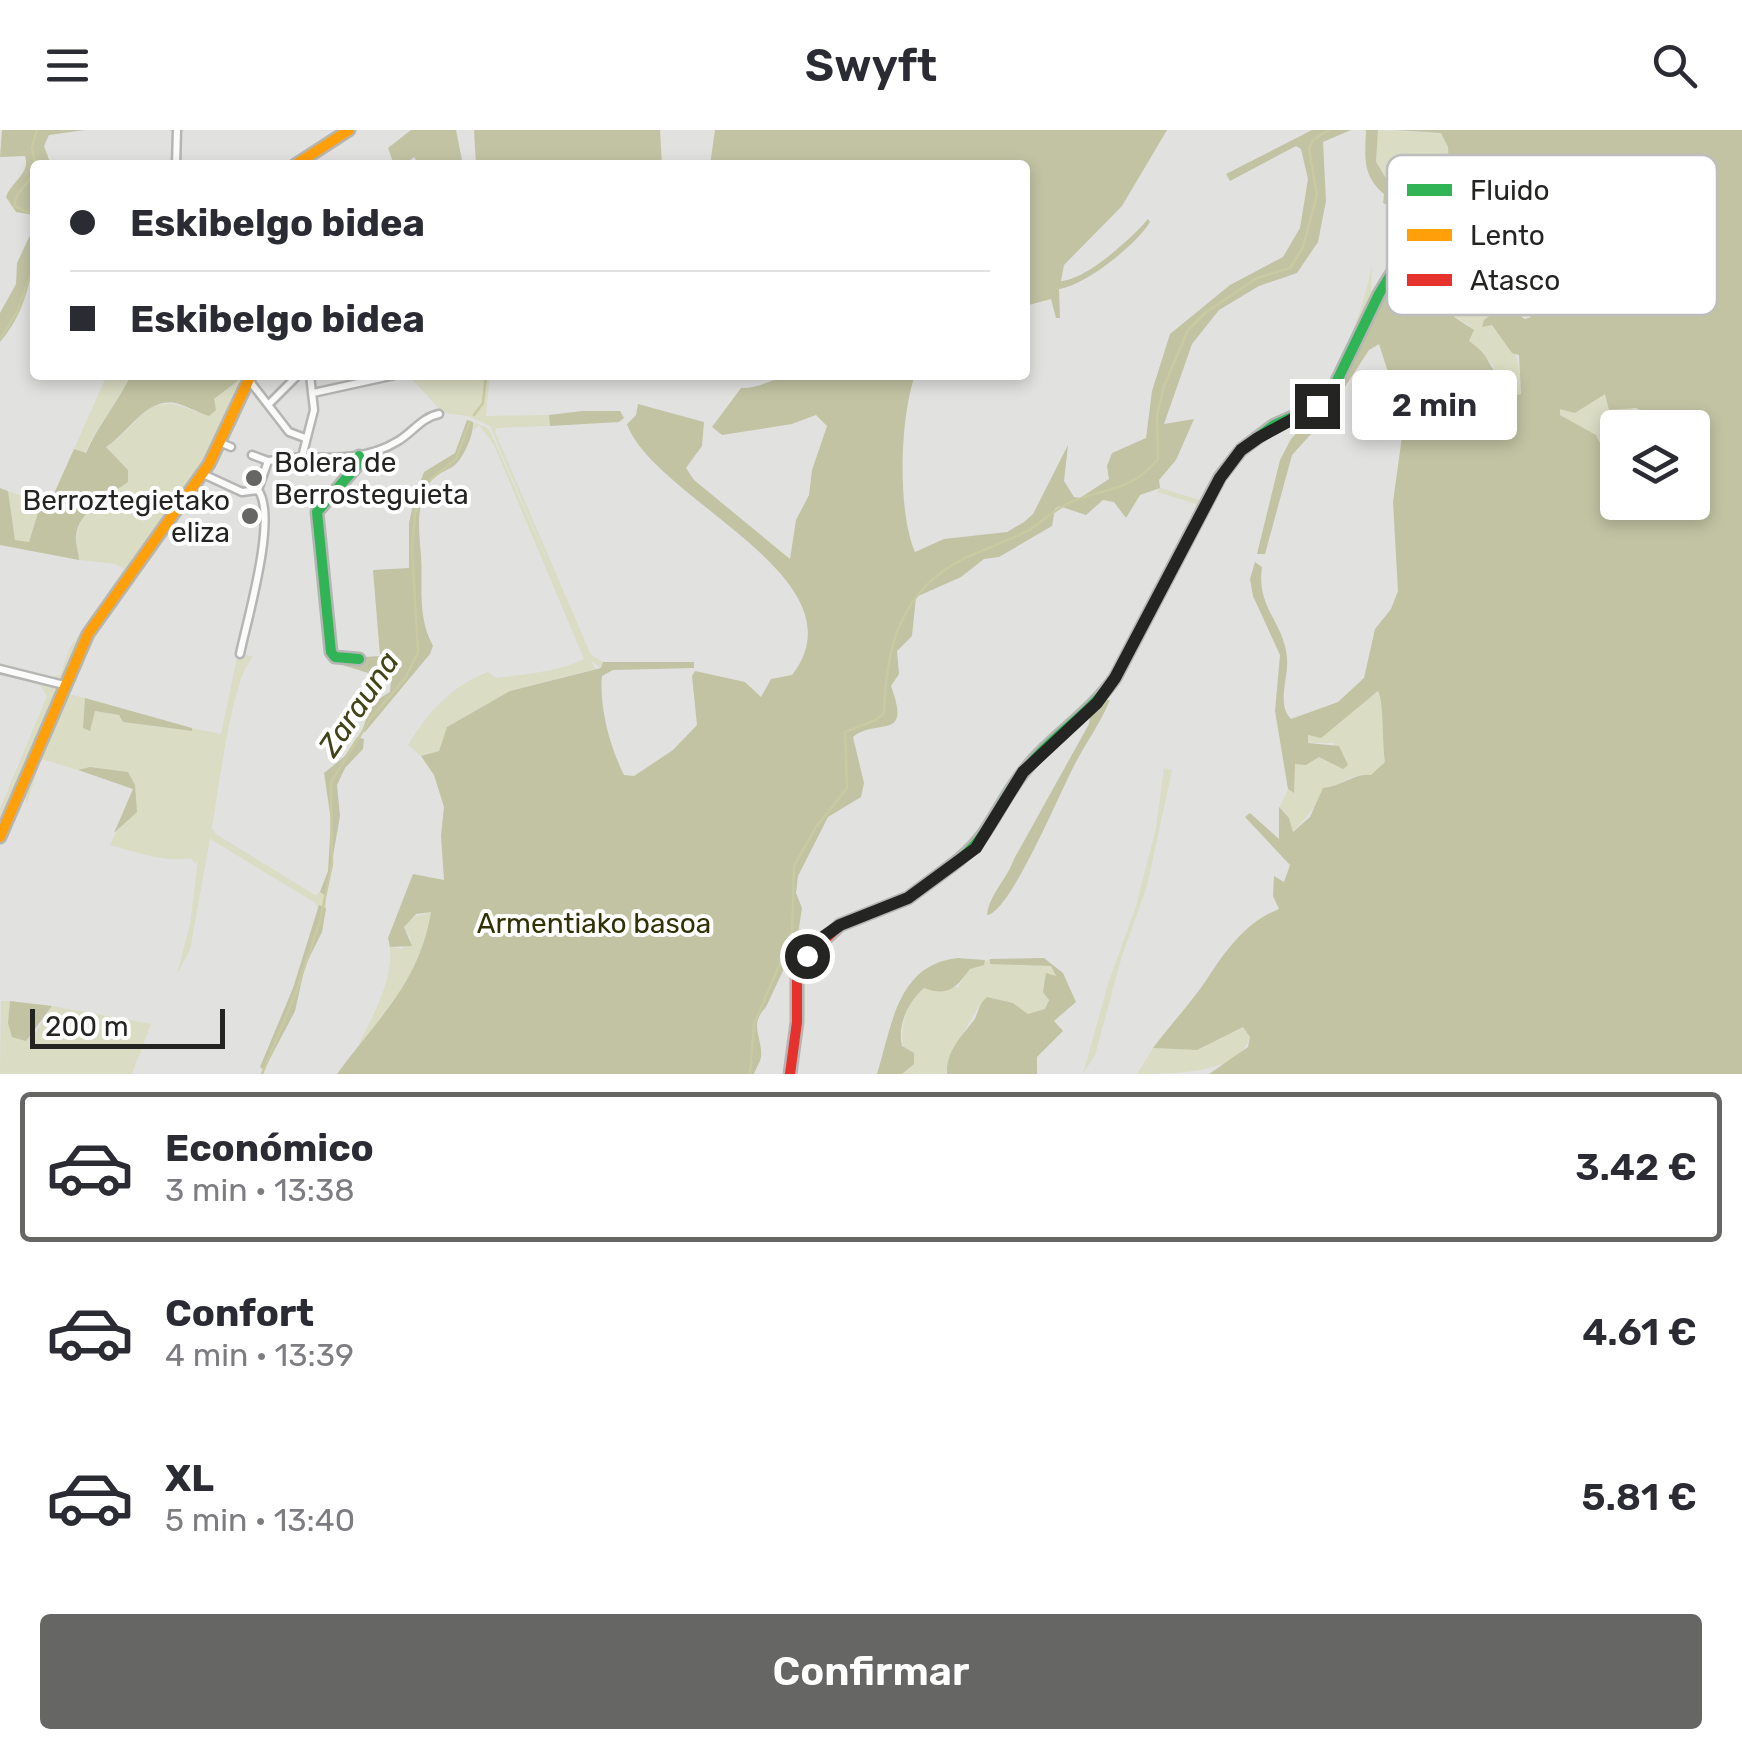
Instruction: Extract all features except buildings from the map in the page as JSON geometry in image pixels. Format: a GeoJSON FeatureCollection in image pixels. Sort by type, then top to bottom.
{"type":"FeatureCollection","features":[{"type":"Feature","properties":{"kind":"street"},"geometry":{"type":"LineString","coordinates":[[176,160],[177,130]]}},
{"type":"Feature","properties":{"kind":"street"},"geometry":{"type":"LineString","coordinates":[[303,160],[350,130]]}},
{"type":"Feature","properties":{"kind":"street"},"geometry":{"type":"LineString","coordinates":[[790,1074],[797,1022],[797,977],[807,956],[840,925],[908,898],[976,848],[1023,772],[1097,703],[1115,678],[1165,577],[1230,464],[1241,450],[1274,426],[1306,413],[1332,391],[1362,324],[1387,281]]}},
{"type":"Feature","properties":{"kind":"street"},"geometry":{"type":"LineString","coordinates":[[0,837],[64,685],[96,621],[226,445],[247,380]]}},
{"type":"Feature","properties":{"kind":"street"},"geometry":{"type":"LineString","coordinates":[[250,380],[289,432],[305,438]]}},
{"type":"Feature","properties":{"kind":"street"},"geometry":{"type":"LineString","coordinates":[[269,404],[293,380]]}},
{"type":"Feature","properties":{"kind":"street"},"geometry":{"type":"LineString","coordinates":[[302,457],[314,410],[311,380]]}},
{"type":"Feature","properties":{"kind":"street"},"geometry":{"type":"LineString","coordinates":[[313,393],[372,380]]}},
{"type":"Feature","properties":{"kind":"street"},"geometry":{"type":"LineString","coordinates":[[252,454],[268,461],[358,456],[390,446],[430,416],[439,414]]}},
{"type":"Feature","properties":{"kind":"street"},"geometry":{"type":"LineString","coordinates":[[358,456],[356,467],[317,512],[332,652],[353,662],[359,659]]}},
{"type":"Feature","properties":{"kind":"street"},"geometry":{"type":"LineString","coordinates":[[258,490],[268,461]]}},
{"type":"Feature","properties":{"kind":"street"},"geometry":{"type":"LineString","coordinates":[[202,474],[242,492],[258,490]]}},
{"type":"Feature","properties":{"kind":"street"},"geometry":{"type":"LineString","coordinates":[[240,654],[266,526],[258,490]]}},
{"type":"Feature","properties":{"kind":"street"},"geometry":{"type":"LineString","coordinates":[[0,669],[64,685]]}},
{"type":"Feature","properties":{"kind":"green space"},"geometry":{"type":"Polygon","coordinates":[[[2,130],[85,130],[49,135],[44,146],[49,160],[30,160],[30,214],[16,212],[6,197],[23,172],[25,156],[0,157],[2,130]]]}},
{"type":"Feature","properties":{"kind":"green space"},"geometry":{"type":"Polygon","coordinates":[[[411,130],[456,130],[462,160],[392,160],[388,148],[411,130]]]}},
{"type":"Feature","properties":{"kind":"green space"},"geometry":{"type":"Polygon","coordinates":[[[474,130],[660,130],[662,160],[476,160],[474,130]]]}},
{"type":"Feature","properties":{"kind":"green space"},"geometry":{"type":"Polygon","coordinates":[[[715,130],[1167,130],[1122,206],[1064,265],[1061,281],[1083,274],[1120,247],[1148,219],[1150,222],[1109,263],[1083,280],[1059,289],[1060,318],[1056,318],[1051,299],[1030,305],[1030,160],[711,160],[715,130]]]}},
{"type":"Feature","properties":{"kind":"green space","name":"Armentiako basoa"},"geometry":{"type":"Polygon","coordinates":[[[1312,130],[1351,130],[1323,142],[1326,201],[1318,242],[1297,273],[1259,286],[1219,310],[1192,344],[1164,424],[1194,419],[1176,460],[1159,480],[1160,488],[1140,495],[1126,518],[1114,502],[1103,500],[1086,515],[1059,506],[1052,526],[999,557],[984,559],[961,577],[916,597],[912,636],[897,651],[899,674],[891,686],[895,722],[853,737],[864,783],[861,797],[828,817],[798,876],[796,893],[802,908],[797,941],[758,1020],[761,1057],[754,1074],[337,1074],[394,999],[417,960],[431,912],[416,914],[404,927],[412,946],[390,947],[388,938],[413,874],[444,880],[444,807],[434,775],[421,756],[439,751],[447,727],[510,691],[601,668],[603,662],[694,662],[694,668],[613,670],[602,676],[602,701],[610,740],[624,775],[634,776],[673,750],[697,725],[692,676],[695,671],[745,682],[761,697],[771,679],[792,675],[808,639],[802,605],[780,573],[645,452],[627,424],[636,415],[638,404],[704,422],[702,446],[686,468],[694,480],[790,559],[796,520],[809,495],[812,470],[827,426],[816,415],[792,424],[722,435],[712,427],[741,388],[775,380],[914,380],[906,415],[903,489],[915,552],[944,539],[1007,532],[1033,514],[1068,445],[1064,481],[1074,497],[1080,498],[1109,479],[1107,466],[1112,453],[1146,438],[1152,391],[1170,334],[1230,285],[1283,257],[1300,228],[1308,179],[1301,149],[1296,146],[1230,181],[1226,174],[1312,130]]]}},
{"type":"Feature","properties":{"kind":"green space"},"geometry":{"type":"Polygon","coordinates":[[[1366,130],[1378,130],[1376,162],[1387,180],[1387,205],[1368,173],[1366,130]]]}},
{"type":"Feature","properties":{"kind":"green space"},"geometry":{"type":"Polygon","coordinates":[[[1378,130],[1441,133],[1448,147],[1448,155],[1387,155],[1387,178],[1376,162],[1378,130]]]}},
{"type":"Feature","properties":{"kind":"green space"},"geometry":{"type":"Polygon","coordinates":[[[1394,130],[1742,130],[1742,1074],[1209,1074],[1248,1047],[1250,1037],[1243,1027],[1197,1050],[1153,1048],[1238,938],[1256,921],[1279,909],[1273,896],[1274,876],[1284,882],[1290,865],[1245,817],[1250,813],[1279,839],[1279,807],[1289,818],[1293,832],[1310,817],[1323,788],[1371,775],[1385,762],[1378,691],[1321,738],[1308,735],[1308,743],[1339,746],[1348,765],[1343,769],[1319,757],[1306,765],[1295,764],[1294,793],[1288,789],[1275,711],[1280,655],[1253,596],[1250,579],[1255,562],[1262,567],[1266,604],[1285,645],[1284,706],[1291,719],[1338,702],[1364,678],[1375,629],[1391,609],[1398,591],[1393,502],[1404,422],[1379,344],[1369,350],[1322,422],[1292,455],[1265,554],[1257,554],[1280,460],[1291,439],[1325,403],[1387,286],[1387,315],[1454,315],[1474,330],[1469,341],[1516,395],[1521,394],[1519,355],[1512,353],[1492,325],[1482,327],[1490,315],[1519,315],[1525,319],[1529,315],[1717,315],[1717,155],[1448,155],[1441,133],[1394,130]]]}},
{"type":"Feature","properties":{"kind":"green space"},"geometry":{"type":"Polygon","coordinates":[[[30,235],[30,281],[14,323],[0,342],[0,313],[16,284],[17,263],[30,235]]]}},
{"type":"Feature","properties":{"kind":"green space"},"geometry":{"type":"Polygon","coordinates":[[[1372,265],[1371,291],[1378,293],[1336,379],[1322,398],[1241,446],[1216,472],[1235,448],[1255,432],[1304,408],[1320,395],[1349,341],[1372,265]]]}},
{"type":"Feature","properties":{"kind":"green space"},"geometry":{"type":"Polygon","coordinates":[[[1490,315],[1484,320],[1504,336],[1514,352],[1521,395],[1516,395],[1469,341],[1469,325],[1454,317],[1490,315]]]}},
{"type":"Feature","properties":{"kind":"green space"},"geometry":{"type":"Polygon","coordinates":[[[105,380],[128,380],[85,453],[74,449],[105,380]]]}},
{"type":"Feature","properties":{"kind":"green space"},"geometry":{"type":"Polygon","coordinates":[[[128,380],[239,380],[214,399],[216,410],[209,416],[179,404],[157,405],[106,447],[128,470],[128,482],[83,518],[76,535],[79,560],[0,545],[0,488],[8,491],[15,540],[29,542],[41,503],[48,504],[52,498],[74,449],[86,453],[128,380]]]}},
{"type":"Feature","properties":{"kind":"green space"},"geometry":{"type":"Polygon","coordinates":[[[244,380],[214,450],[89,626],[64,678],[55,680],[0,666],[49,678],[60,675],[70,648],[124,569],[115,564],[79,560],[76,537],[81,520],[88,510],[113,493],[128,470],[106,447],[155,406],[166,404],[196,412],[244,380]]]}},
{"type":"Feature","properties":{"kind":"green space"},"geometry":{"type":"Polygon","coordinates":[[[413,380],[490,380],[486,416],[549,415],[550,426],[497,428],[495,432],[591,655],[603,662],[601,668],[590,660],[490,426],[468,416],[443,413],[413,380]]]}},
{"type":"Feature","properties":{"kind":"green space"},"geometry":{"type":"Polygon","coordinates":[[[1604,394],[1637,410],[1600,410],[1600,443],[1596,435],[1560,415],[1559,408],[1575,413],[1604,394]]]}},
{"type":"Feature","properties":{"kind":"green space"},"geometry":{"type":"Polygon","coordinates":[[[620,411],[624,418],[619,422],[550,426],[549,415],[620,411]]]}},
{"type":"Feature","properties":{"kind":"green space"},"geometry":{"type":"Polygon","coordinates":[[[467,420],[473,422],[473,427],[466,449],[456,464],[431,481],[420,508],[423,613],[433,646],[365,732],[362,731],[372,703],[390,692],[391,680],[339,664],[363,666],[363,657],[380,656],[373,570],[409,568],[409,523],[424,472],[455,453],[467,420]]]}},
{"type":"Feature","properties":{"kind":"green space"},"geometry":{"type":"Polygon","coordinates":[[[473,422],[489,429],[595,669],[510,691],[447,727],[439,751],[421,756],[408,745],[432,711],[463,685],[488,672],[496,678],[530,674],[584,659],[494,445],[479,425],[474,430],[473,422]]]}},
{"type":"Feature","properties":{"kind":"green space"},"geometry":{"type":"Polygon","coordinates":[[[1214,474],[1195,520],[1105,685],[1196,510],[1196,504],[1157,492],[1160,488],[1200,500],[1214,474]]]}},
{"type":"Feature","properties":{"kind":"green space"},"geometry":{"type":"Polygon","coordinates":[[[8,491],[41,503],[29,542],[15,540],[8,491]]]}},
{"type":"Feature","properties":{"kind":"green space"},"geometry":{"type":"Polygon","coordinates":[[[238,653],[253,657],[245,668],[232,710],[212,828],[315,895],[320,892],[326,896],[326,908],[320,905],[318,909],[314,902],[210,839],[190,950],[177,974],[190,924],[198,860],[195,864],[191,858],[160,858],[110,845],[135,810],[128,772],[90,767],[78,770],[41,759],[27,803],[24,794],[68,694],[85,698],[83,728],[95,711],[119,715],[123,722],[221,734],[238,653]]]}},
{"type":"Feature","properties":{"kind":"green space"},"geometry":{"type":"Polygon","coordinates":[[[0,671],[57,686],[58,690],[0,829],[0,809],[47,696],[40,685],[0,671]]]}},
{"type":"Feature","properties":{"kind":"green space"},"geometry":{"type":"Polygon","coordinates":[[[1099,691],[1028,758],[971,847],[906,896],[861,914],[805,955],[793,1021],[795,973],[806,950],[821,933],[849,916],[895,900],[968,847],[1026,757],[1099,691]]]}},
{"type":"Feature","properties":{"kind":"green space"},"geometry":{"type":"Polygon","coordinates":[[[1379,691],[1385,762],[1371,775],[1336,786],[1293,832],[1289,818],[1279,808],[1288,789],[1294,792],[1294,763],[1306,765],[1319,757],[1334,762],[1334,743],[1308,743],[1308,734],[1327,733],[1379,691]]]}},
{"type":"Feature","properties":{"kind":"green space"},"geometry":{"type":"Polygon","coordinates":[[[85,698],[192,731],[123,722],[119,715],[95,711],[90,731],[83,728],[85,698]]]}},
{"type":"Feature","properties":{"kind":"green space"},"geometry":{"type":"Polygon","coordinates":[[[1099,700],[1110,700],[1022,873],[997,909],[987,915],[1089,724],[1091,706],[1099,700]]]}},
{"type":"Feature","properties":{"kind":"green space"},"geometry":{"type":"Polygon","coordinates":[[[357,737],[364,739],[363,749],[345,768],[337,785],[340,816],[326,896],[320,892],[328,871],[331,820],[324,773],[345,756],[357,737]]]}},
{"type":"Feature","properties":{"kind":"green space"},"geometry":{"type":"Polygon","coordinates":[[[90,767],[128,772],[135,785],[137,812],[114,833],[133,789],[78,770],[90,767]]]}},
{"type":"Feature","properties":{"kind":"green space"},"geometry":{"type":"Polygon","coordinates":[[[1164,768],[1172,770],[1147,886],[1122,956],[1095,1055],[1083,1074],[1108,984],[1136,906],[1156,828],[1164,768]]]}},
{"type":"Feature","properties":{"kind":"green space"},"geometry":{"type":"Polygon","coordinates":[[[319,905],[326,908],[322,932],[305,966],[295,1011],[264,1070],[260,1067],[293,988],[319,905]]]}},
{"type":"Feature","properties":{"kind":"green space"},"geometry":{"type":"Polygon","coordinates":[[[431,912],[406,985],[385,1018],[358,1046],[385,986],[390,947],[402,949],[411,939],[404,927],[409,918],[431,912]]]}},
{"type":"Feature","properties":{"kind":"green space"},"geometry":{"type":"Polygon","coordinates":[[[958,958],[985,960],[984,965],[970,969],[951,989],[939,992],[924,988],[918,994],[905,1014],[901,1030],[902,1046],[914,1053],[914,1064],[902,1074],[877,1074],[893,1018],[910,985],[938,963],[958,958]]]}},
{"type":"Feature","properties":{"kind":"green space"},"geometry":{"type":"Polygon","coordinates":[[[1044,958],[1063,973],[1076,1002],[1054,1021],[1063,1031],[1037,1057],[1037,1074],[947,1074],[954,1047],[987,997],[1013,1003],[1028,1014],[1045,1009],[1049,1000],[1043,992],[1046,973],[1056,976],[1051,966],[990,964],[990,959],[1044,958]]]}},
{"type":"Feature","properties":{"kind":"green space"},"geometry":{"type":"Polygon","coordinates":[[[990,959],[990,963],[1051,966],[1057,976],[1045,1010],[1028,1014],[1013,1003],[987,997],[963,1033],[946,1074],[902,1074],[903,1025],[916,996],[924,987],[958,987],[970,969],[990,959]]]}},
{"type":"Feature","properties":{"kind":"green space"},"geometry":{"type":"Polygon","coordinates":[[[1,1001],[10,1001],[8,1023],[34,1035],[52,1006],[151,1024],[132,1074],[0,1074],[1,1001]]]}},
{"type":"Feature","properties":{"kind":"green space"},"geometry":{"type":"Polygon","coordinates":[[[10,1001],[52,1006],[26,1041],[12,1037],[8,1023],[10,1001]]]}},
{"type":"Feature","properties":{"kind":"green space"},"geometry":{"type":"Polygon","coordinates":[[[1243,1027],[1250,1037],[1244,1049],[1219,1065],[1185,1072],[1137,1074],[1153,1048],[1197,1050],[1243,1027]]]}},
{"type":"Feature","properties":{"kind":"waterway"},"geometry":{"type":"LineString","coordinates":[[34,160],[32,147],[37,130]]}},
{"type":"Feature","properties":{"kind":"waterway"},"geometry":{"type":"LineString","coordinates":[[750,1074],[754,1024],[792,935],[794,866],[816,827],[847,788],[845,732],[884,713],[893,644],[911,604],[924,587],[963,559],[1027,531],[1065,505],[1138,478],[1158,459],[1157,415],[1164,386],[1188,330],[1205,313],[1257,278],[1290,268],[1303,247],[1317,195],[1309,149],[1313,140],[1329,130]]}},
{"type":"Feature","properties":{"kind":"waterway"},"geometry":{"type":"LineString","coordinates":[[30,179],[17,195],[14,206],[30,213]]}},
{"type":"Feature","properties":{"kind":"waterway"},"geometry":{"type":"LineString","coordinates":[[0,339],[17,312],[30,277]]}},
{"type":"Feature","properties":{"kind":"waterway","name":"Zarauna"},"geometry":{"type":"LineString","coordinates":[[474,415],[483,403],[485,380]]}},
{"type":"Feature","properties":{"kind":"waterway","name":"Zarauna"},"geometry":{"type":"LineString","coordinates":[[262,1074],[320,921],[332,864],[331,782],[371,718],[406,677],[418,652],[412,549],[415,514],[425,484],[456,459],[470,422]]}},
{"type":"Feature","properties":{"kind":"traffic: fast"},"geometry":{"type":"LineString","coordinates":[[951,866],[984,834],[1033,761],[1115,678],[1220,477],[1241,450],[1274,425],[1317,406],[1332,391],[1387,281]]}},
{"type":"Feature","properties":{"kind":"traffic: fast"},"geometry":{"type":"LineString","coordinates":[[359,456],[356,467],[317,512],[331,652],[335,657],[359,659]]}},
{"type":"Feature","properties":{"kind":"traffic: slow"},"geometry":{"type":"LineString","coordinates":[[303,160],[349,130]]}},
{"type":"Feature","properties":{"kind":"traffic: slow"},"geometry":{"type":"LineString","coordinates":[[0,837],[88,634],[209,464],[249,380]]}},
{"type":"Feature","properties":{"kind":"traffic: jam"},"geometry":{"type":"LineString","coordinates":[[790,1074],[797,1022],[797,977],[807,956],[840,925],[908,898],[951,866]]}},
{"type":"Feature","properties":{"kind":"place","name":"Bolera de Berrosteguieta"},"geometry":{"type":"Point","coordinates":[254,478]}},
{"type":"Feature","properties":{"kind":"place","name":"Berroztegietako eliza"},"geometry":{"type":"Point","coordinates":[250,516]}},
{"type":"Feature","properties":{"kind":"route"},"geometry":{"type":"LineString","coordinates":[[807,956],[840,925],[908,898],[976,848],[1023,772],[1097,703],[1115,678],[1165,577],[1220,478],[1241,450],[1274,426],[1317,406]]}}]}
